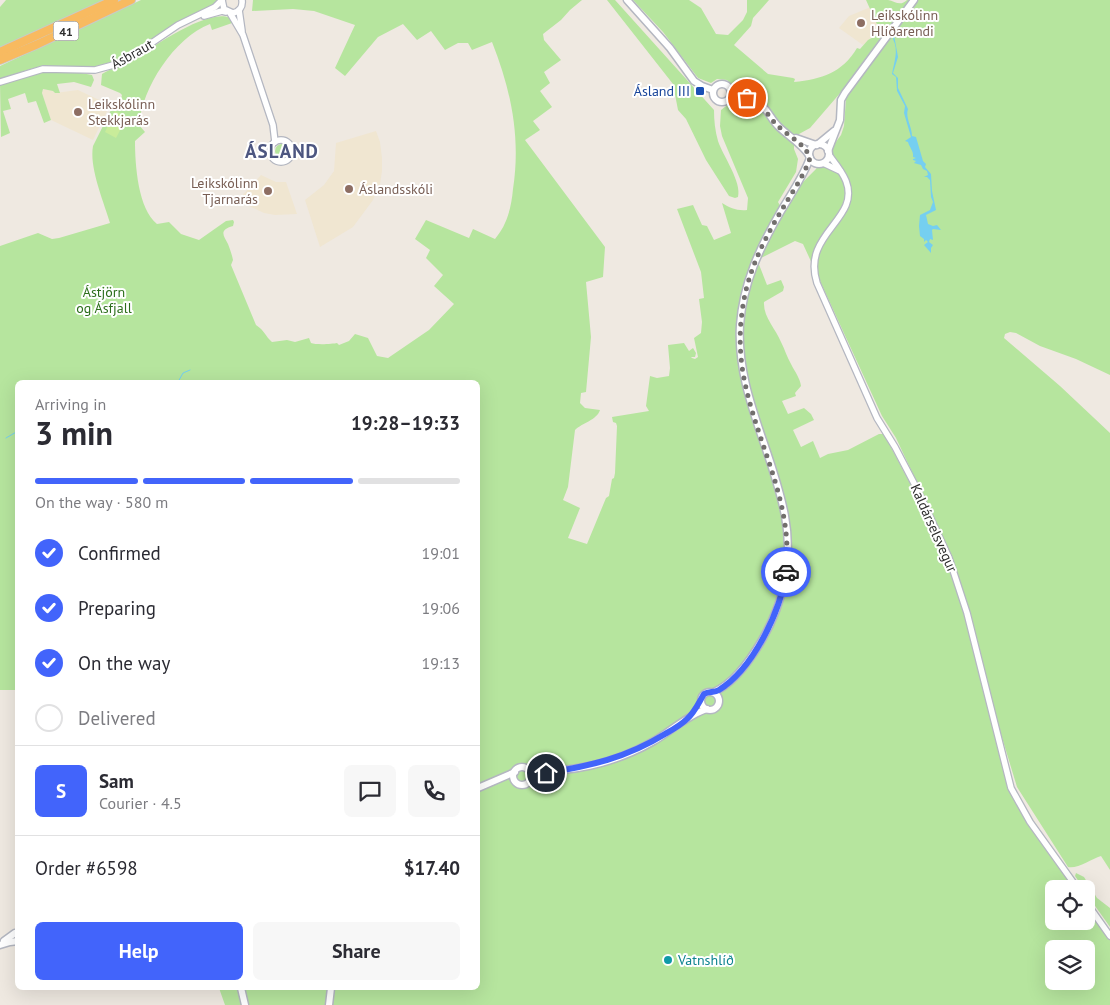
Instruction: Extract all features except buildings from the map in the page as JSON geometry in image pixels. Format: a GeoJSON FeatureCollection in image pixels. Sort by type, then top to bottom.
{"type":"FeatureCollection","features":[{"type":"Feature","properties":{"kind":"highway","name":"41"},"geometry":{"type":"LineString","coordinates":[[0,52],[114,0]]}},
{"type":"Feature","properties":{"kind":"highway","name":"41"},"geometry":{"type":"LineString","coordinates":[[0,60],[131,0]]}},
{"type":"Feature","properties":{"kind":"main road"},"geometry":{"type":"LineString","coordinates":[[627,0],[670,48],[694,80],[702,86],[713,90]]}},
{"type":"Feature","properties":{"kind":"main road"},"geometry":{"type":"LineString","coordinates":[[801,177],[828,159],[828,153],[840,120],[841,100],[845,92],[914,0]]}},
{"type":"Feature","properties":{"kind":"main road"},"geometry":{"type":"LineString","coordinates":[[724,83],[730,87],[731,94],[727,100],[720,102],[714,97],[713,90],[717,85],[724,83]]}},
{"type":"Feature","properties":{"kind":"main road"},"geometry":{"type":"LineString","coordinates":[[731,94],[747,98],[759,104],[768,112],[778,126],[793,137],[813,163],[820,164]]}},
{"type":"Feature","properties":{"kind":"main road"},"geometry":{"type":"LineString","coordinates":[[515,772],[515,781],[520,785],[546,775],[604,762],[653,742],[707,709],[715,709],[730,681],[758,647],[774,616],[783,587],[788,550],[783,507],[743,373],[740,343],[742,311],[747,286],[756,258],[774,222],[801,177],[810,150],[836,128]]}},
{"type":"Feature","properties":{"kind":"main road"},"geometry":{"type":"LineString","coordinates":[[793,137],[816,145],[823,145],[828,153]]}},
{"type":"Feature","properties":{"kind":"main road"},"geometry":{"type":"LineString","coordinates":[[688,719],[706,693],[714,692],[730,681]]}},
{"type":"Feature","properties":{"kind":"main road"},"geometry":{"type":"LineString","coordinates":[[714,692],[720,702]]}},
{"type":"Feature","properties":{"kind":"main road"},"geometry":{"type":"LineString","coordinates":[[701,700],[703,706],[707,709]]}},
{"type":"Feature","properties":{"kind":"main road"},"geometry":{"type":"LineString","coordinates":[[480,787],[521,768],[538,774],[570,770]]}},
{"type":"Feature","properties":{"kind":"main road"},"geometry":{"type":"LineString","coordinates":[[529,771],[531,776],[529,782]]}},
{"type":"Feature","properties":{"kind":"main road"},"geometry":{"type":"LineString","coordinates":[[486,784],[515,781]]}},
{"type":"Feature","properties":{"kind":"main road"},"geometry":{"type":"LineString","coordinates":[[0,944],[15,932]]}},
{"type":"Feature","properties":{"kind":"main road"},"geometry":{"type":"LineString","coordinates":[[0,944],[15,941]]}},
{"type":"Feature","properties":{"kind":"main road"},"geometry":{"type":"LineString","coordinates":[[236,990],[240,1005]]}},
{"type":"Feature","properties":{"kind":"main road"},"geometry":{"type":"LineString","coordinates":[[241,990],[245,1005]]}},
{"type":"Feature","properties":{"kind":"main road"},"geometry":{"type":"LineString","coordinates":[[329,1005],[331,990]]}},
{"type":"Feature","properties":{"kind":"main road"},"geometry":{"type":"LineString","coordinates":[[333,1005],[335,990]]}},
{"type":"Feature","properties":{"kind":"street"},"geometry":{"type":"LineString","coordinates":[[222,0],[222,7],[229,12],[243,36]]}},
{"type":"Feature","properties":{"kind":"street","name":"Ásbraut"},"geometry":{"type":"LineString","coordinates":[[199,16],[215,7],[222,0]]}},
{"type":"Feature","properties":{"kind":"street"},"geometry":{"type":"LineString","coordinates":[[242,1],[239,10],[243,36],[273,124],[275,142],[271,148],[271,154],[275,160],[282,162],[288,160],[292,152],[291,145],[273,124]]}},
{"type":"Feature","properties":{"kind":"street","name":"Ásbraut"},"geometry":{"type":"LineString","coordinates":[[0,82],[43,69],[94,70],[110,66],[131,57],[185,21],[222,11],[239,10]]}},
{"type":"Feature","properties":{"kind":"street"},"geometry":{"type":"LineString","coordinates":[[275,142],[285,140]]}},
{"type":"Feature","properties":{"kind":"street","name":"Kaldárselsvegur"},"geometry":{"type":"LineString","coordinates":[[828,153],[842,173],[848,187],[847,200],[843,211],[816,251],[813,269],[817,283],[877,418],[891,439],[949,558],[968,613],[997,729],[1005,771],[1013,794],[1030,822],[1072,880]]}},
{"type":"Feature","properties":{"kind":"street"},"geometry":{"type":"LineString","coordinates":[[820,164],[832,166],[842,173]]}},
{"type":"Feature","properties":{"kind":"street"},"geometry":{"type":"LineString","coordinates":[[1095,915],[1110,936]]}},
{"type":"Feature","properties":{"kind":"shaded area","name":"Leikskólinn Hlíðarendi"},"geometry":{"type":"Polygon","coordinates":[[[873,6],[881,30],[863,45],[839,28],[849,16],[873,6]]]}},
{"type":"Feature","properties":{"kind":"shaded area","name":"Leikskólinn Stekkjarás"},"geometry":{"type":"Polygon","coordinates":[[[43,89],[55,93],[78,90],[110,105],[93,140],[51,120],[42,93],[43,89]]]}},
{"type":"Feature","properties":{"kind":"shaded area","name":"Áslandsskóli"},"geometry":{"type":"Polygon","coordinates":[[[376,131],[380,142],[382,171],[380,184],[373,200],[353,227],[320,247],[305,200],[324,185],[334,171],[336,143],[376,131]]]}},
{"type":"Feature","properties":{"kind":"shaded area","name":"Leikskólinn Tjarnarás"},"geometry":{"type":"Polygon","coordinates":[[[261,175],[276,182],[286,182],[297,214],[275,215],[264,213],[239,199],[261,175]]]}},
{"type":"Feature","properties":{"kind":"green space"},"geometry":{"type":"Polygon","coordinates":[[[6,0],[106,0],[0,48],[0,7],[6,0]]]}},
{"type":"Feature","properties":{"kind":"green space"},"geometry":{"type":"Polygon","coordinates":[[[141,0],[220,0],[212,8],[122,59],[97,66],[34,68],[0,79],[0,66],[141,0]]]}},
{"type":"Feature","properties":{"kind":"green space","name":"Ástjörn og Ásfjall"},"geometry":{"type":"Polygon","coordinates":[[[253,0],[582,0],[543,34],[544,40],[561,60],[544,72],[550,83],[540,91],[552,107],[533,121],[540,130],[525,140],[605,247],[603,277],[586,282],[591,337],[586,392],[581,393],[580,403],[585,408],[600,410],[593,419],[575,430],[568,487],[563,500],[580,508],[568,538],[587,544],[606,498],[609,496],[615,473],[617,426],[613,422],[612,417],[649,411],[646,406],[650,376],[657,378],[669,376],[668,345],[684,343],[689,351],[693,348],[696,353],[695,357],[692,358],[698,357],[694,338],[701,333],[702,322],[699,299],[704,298],[701,272],[677,209],[693,205],[702,225],[707,226],[714,240],[731,233],[722,203],[734,209],[747,210],[748,198],[722,136],[720,126],[721,110],[734,100],[736,90],[727,80],[717,79],[711,83],[698,78],[663,32],[633,0],[689,0],[701,8],[716,34],[728,35],[743,20],[747,12],[747,0],[769,0],[753,18],[751,26],[734,45],[768,74],[793,78],[795,79],[794,82],[822,77],[838,69],[851,57],[857,48],[860,49],[868,40],[879,34],[880,31],[866,0],[888,0],[900,3],[912,0],[854,77],[810,128],[799,134],[794,142],[794,149],[798,159],[796,172],[778,202],[784,213],[801,184],[816,169],[841,135],[844,126],[846,99],[850,91],[916,0],[1110,0],[1110,375],[1076,359],[1040,346],[1016,333],[1010,332],[1005,334],[1004,338],[1060,386],[1110,433],[1110,870],[1101,856],[1080,865],[1068,867],[1017,787],[960,585],[944,540],[896,438],[882,416],[803,244],[795,241],[759,259],[758,262],[767,285],[781,280],[784,287],[783,291],[764,302],[764,307],[801,386],[795,393],[796,396],[782,401],[788,414],[804,408],[811,414],[814,420],[793,430],[801,447],[813,441],[820,458],[828,454],[848,450],[879,434],[884,434],[940,540],[958,588],[1013,786],[1027,811],[1073,880],[1045,880],[1045,930],[1095,930],[1095,912],[1110,934],[1110,1005],[225,1005],[220,990],[480,990],[480,380],[15,380],[15,690],[0,690],[0,246],[38,233],[52,239],[110,223],[95,174],[92,155],[93,146],[114,104],[123,108],[127,101],[121,99],[122,95],[120,93],[101,85],[102,74],[134,59],[169,37],[200,21],[215,17],[227,17],[235,22],[212,30],[210,24],[184,40],[162,66],[146,96],[139,125],[145,132],[135,141],[139,186],[151,217],[157,224],[169,222],[181,234],[199,240],[226,221],[233,220],[233,226],[226,229],[223,233],[233,258],[231,265],[256,325],[272,342],[287,340],[295,342],[309,338],[313,344],[337,343],[339,345],[349,341],[355,334],[368,338],[377,356],[388,358],[429,330],[454,304],[434,286],[443,275],[426,258],[430,250],[415,239],[426,220],[469,238],[473,229],[495,239],[504,225],[511,206],[515,170],[515,132],[509,96],[499,60],[492,42],[472,50],[468,43],[458,43],[445,50],[431,31],[417,40],[403,24],[378,37],[345,76],[335,68],[355,25],[314,11],[293,9],[252,11],[253,0]]]}},
{"type":"Feature","properties":{"kind":"green space"},"geometry":{"type":"Polygon","coordinates":[[[607,0],[615,0],[714,110],[718,141],[735,177],[738,197],[729,196],[706,160],[686,119],[678,110],[673,84],[607,0]]]}},
{"type":"Feature","properties":{"kind":"green space"},"geometry":{"type":"Polygon","coordinates":[[[65,70],[92,75],[94,80],[91,87],[74,82],[57,84],[60,93],[43,89],[42,93],[51,120],[44,123],[36,101],[28,103],[25,93],[8,99],[11,109],[3,111],[10,133],[1,137],[0,84],[37,72],[65,70]]]}},
{"type":"Feature","properties":{"kind":"green space"},"geometry":{"type":"Polygon","coordinates":[[[115,111],[127,117],[116,138],[105,132],[115,111]]]}},
{"type":"Feature","properties":{"kind":"green space"},"geometry":{"type":"Polygon","coordinates":[[[279,144],[285,144],[289,151],[285,158],[279,158],[275,154],[275,148],[279,144]]]}},
{"type":"Feature","properties":{"kind":"green space"},"geometry":{"type":"Polygon","coordinates":[[[1076,873],[1086,880],[1078,880],[1075,876],[1076,873]]]}},
{"type":"Feature","properties":{"kind":"green space"},"geometry":{"type":"Polygon","coordinates":[[[1095,895],[1110,908],[1110,927],[1095,906],[1095,895]]]}},
{"type":"Feature","properties":{"kind":"water"},"geometry":{"type":"Polygon","coordinates":[[[894,35],[898,57],[893,73],[898,78],[898,88],[908,109],[907,115],[912,136],[916,137],[923,161],[926,164],[925,167],[931,174],[936,210],[926,215],[928,224],[937,225],[941,230],[932,230],[933,240],[930,239],[929,242],[933,245],[931,253],[924,245],[928,242],[926,240],[924,242],[924,239],[920,236],[919,226],[920,215],[930,210],[933,202],[930,180],[924,177],[928,175],[927,171],[921,165],[914,163],[916,161],[913,159],[916,158],[913,157],[908,142],[905,141],[911,137],[904,113],[905,106],[897,91],[896,77],[892,74],[896,52],[894,35]]]}},
{"type":"Feature","properties":{"kind":"waterway"},"geometry":{"type":"LineString","coordinates":[[179,380],[183,373],[190,370]]}},
{"type":"Feature","properties":{"kind":"waterway"},"geometry":{"type":"LineString","coordinates":[[6,438],[15,433]]}},
{"type":"Feature","properties":{"kind":"way so far"},"geometry":{"type":"LineString","coordinates":[[747,98],[763,107],[778,126],[793,137],[810,158],[756,258],[744,297],[740,325],[743,373],[785,518],[788,550],[786,572]]}},
{"type":"Feature","properties":{"kind":"place","name":"Leikskólinn Hlíðarendi"},"geometry":{"type":"Point","coordinates":[861,23]}},
{"type":"Feature","properties":{"kind":"place","name":"Ásland III"},"geometry":{"type":"Point","coordinates":[700,91]}},
{"type":"Feature","properties":{"kind":"place","name":"Leikskólinn Stekkjarás"},"geometry":{"type":"Point","coordinates":[78,112]}},
{"type":"Feature","properties":{"kind":"place","name":"Áslandsskóli"},"geometry":{"type":"Point","coordinates":[349,189]}},
{"type":"Feature","properties":{"kind":"place","name":"Leikskólinn Tjarnarás"},"geometry":{"type":"Point","coordinates":[268,191]}},
{"type":"Feature","properties":{"kind":"place","name":"Vatnshlíð"},"geometry":{"type":"Point","coordinates":[668,960]}},
{"type":"Feature","properties":{"kind":"district","name":"ÁSLAND"},"geometry":{"type":"Point","coordinates":[282,151]}},
{"type":"Feature","properties":{"kind":"route"},"geometry":{"type":"LineString","coordinates":[[546,773],[570,770],[617,758],[653,742],[688,719],[704,694],[717,691],[730,681],[758,647],[778,607],[786,572]]}}]}
